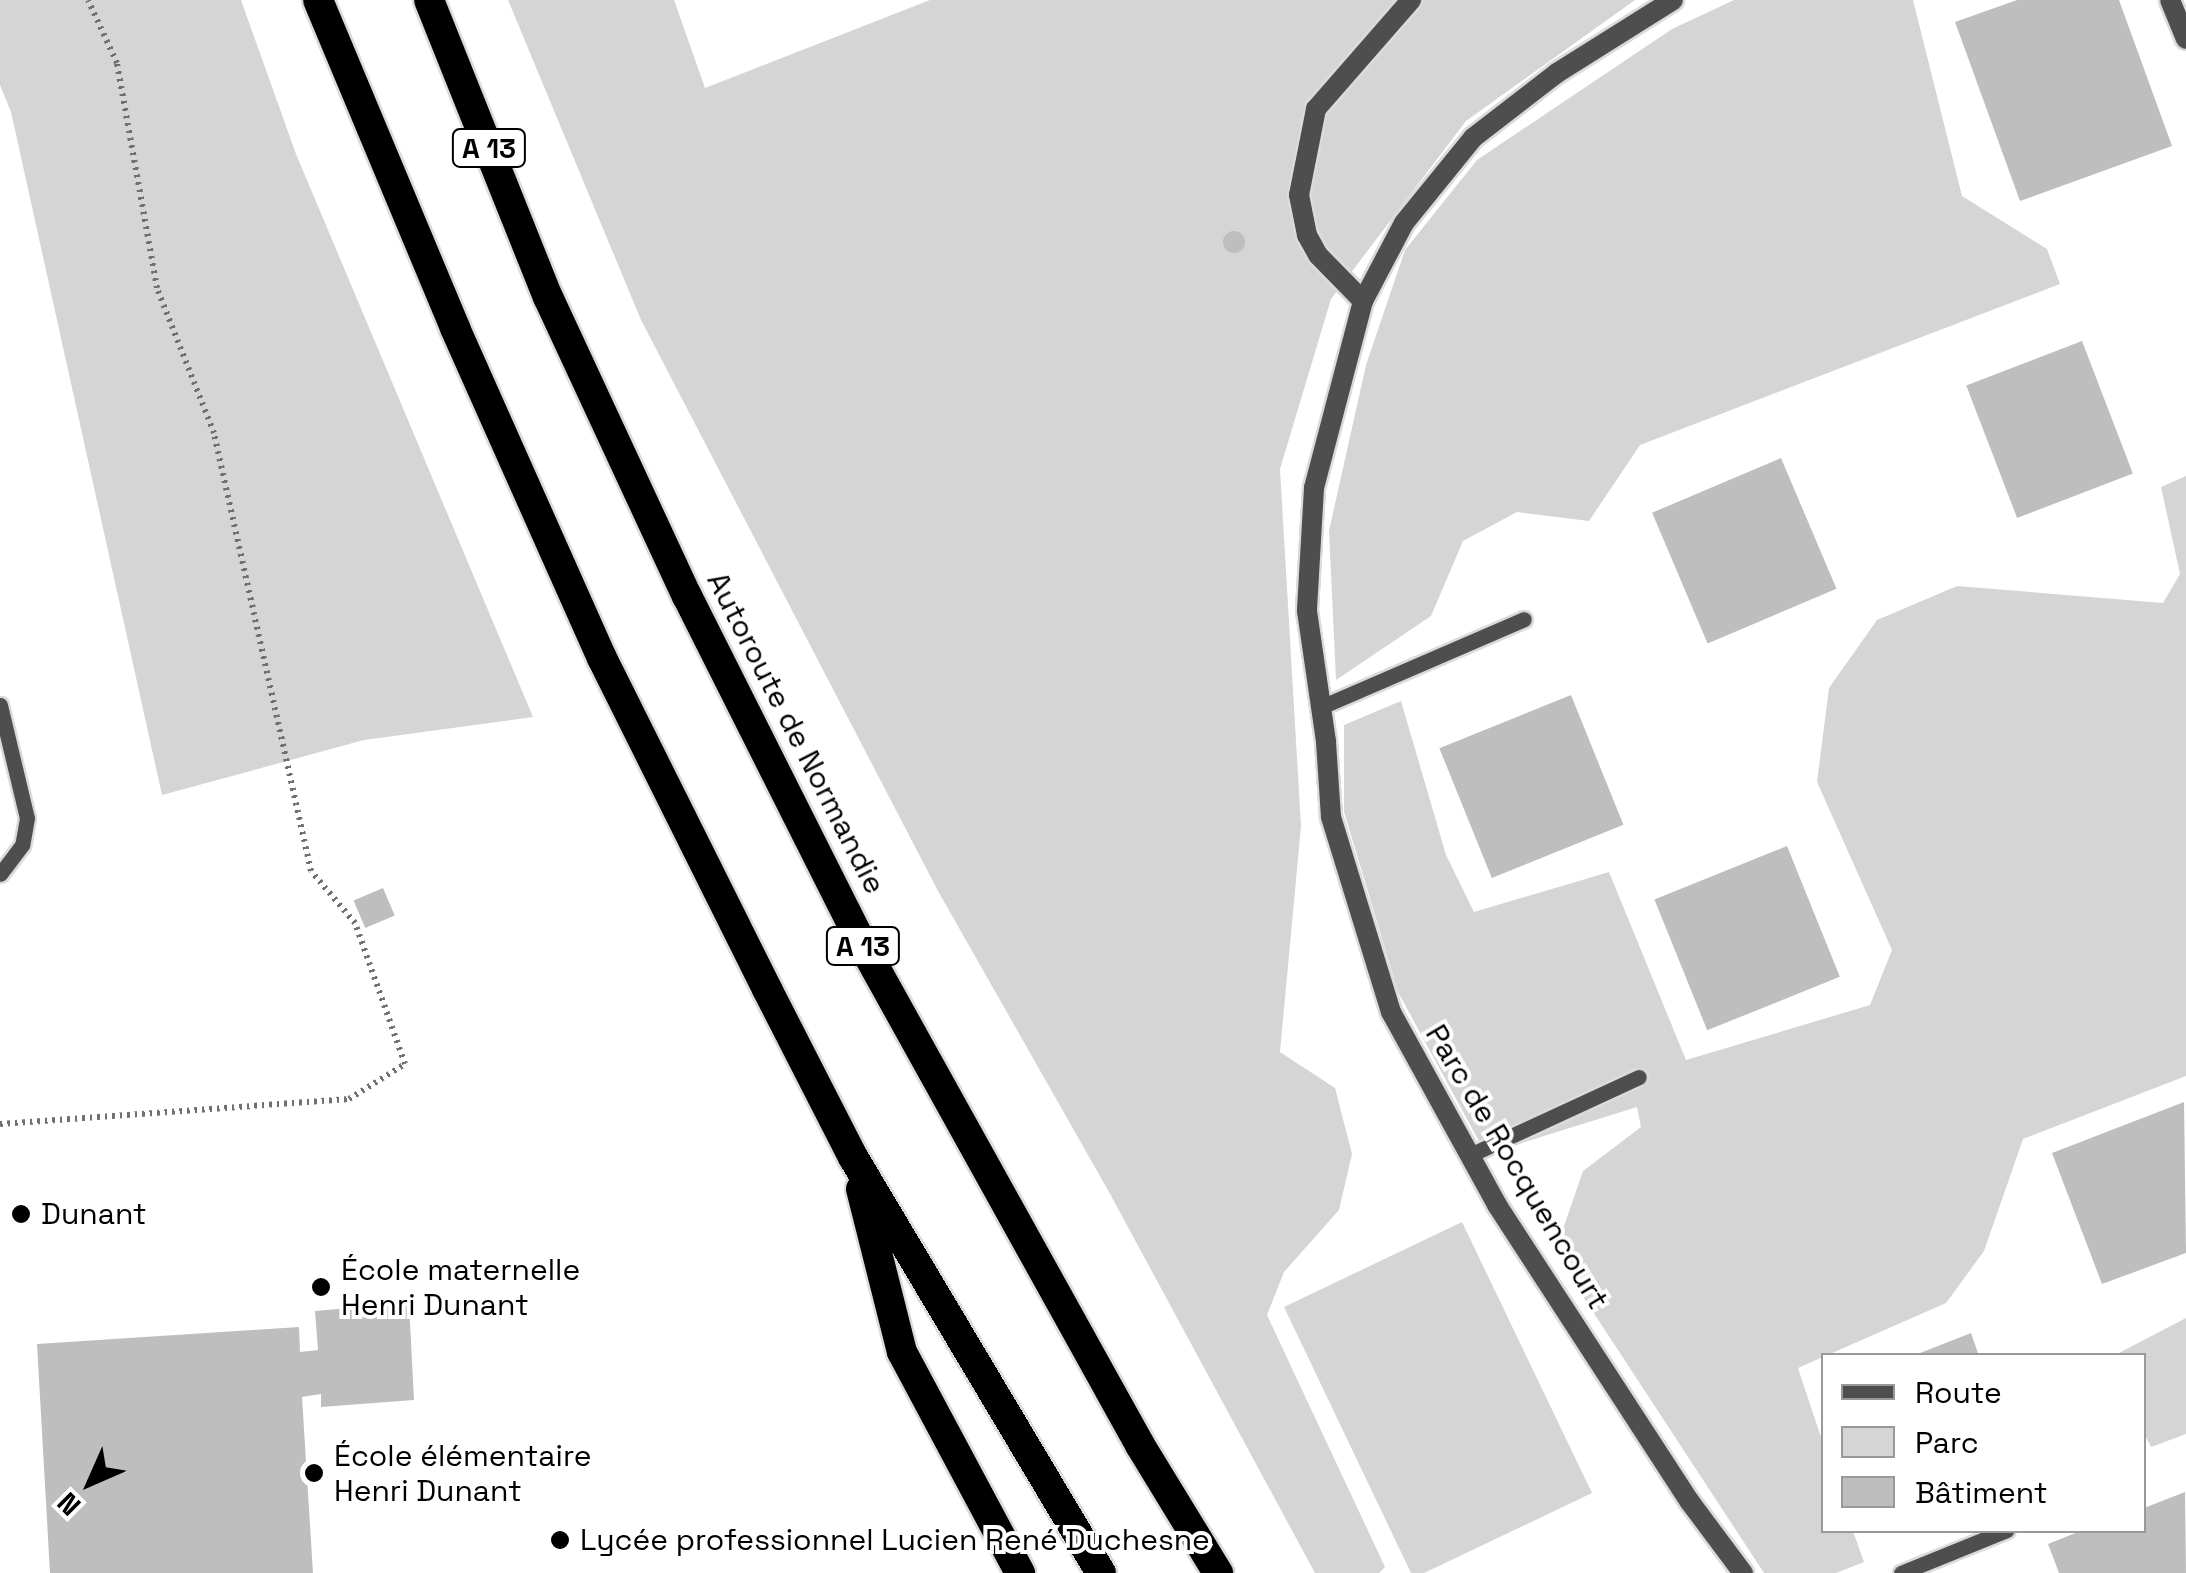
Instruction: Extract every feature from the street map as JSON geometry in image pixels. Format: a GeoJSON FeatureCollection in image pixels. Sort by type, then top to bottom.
{"type":"FeatureCollection","features":[{"type":"Feature","properties":{"kind":"highway"},"geometry":{"type":"LineString","coordinates":[[318,0],[456,328],[602,658],[853,1157],[1101,1573]]}},
{"type":"Feature","properties":{"kind":"highway","name":"Autoroute de Normandie"},"geometry":{"type":"LineString","coordinates":[[429,0],[548,297],[757,735],[862,944],[1140,1445],[1218,1573]]}},
{"type":"Feature","properties":{"kind":"highway"},"geometry":{"type":"LineString","coordinates":[[853,1157],[902,1352],[1020,1573]]}},
{"type":"Feature","properties":{"kind":"street"},"geometry":{"type":"LineString","coordinates":[[1363,301],[1318,255],[1307,235],[1299,195],[1316,109],[1411,0]]}},
{"type":"Feature","properties":{"kind":"street","name":"Parc de Rocquencourt"},"geometry":{"type":"LineString","coordinates":[[1672,0],[1557,72],[1474,138],[1404,224],[1363,301],[1314,488],[1306,611],[1331,816],[1392,1012],[1497,1205],[1690,1502],[1743,1573]]}},
{"type":"Feature","properties":{"kind":"street"},"geometry":{"type":"LineString","coordinates":[[2170,0],[2186,39]]}},
{"type":"Feature","properties":{"kind":"lane"},"geometry":{"type":"LineString","coordinates":[[1320,706],[1524,619]]}},
{"type":"Feature","properties":{"kind":"lane"},"geometry":{"type":"LineString","coordinates":[[0,705],[28,818],[22,844],[0,874]]}},
{"type":"Feature","properties":{"kind":"lane"},"geometry":{"type":"LineString","coordinates":[[1470,1155],[1639,1077]]}},
{"type":"Feature","properties":{"kind":"lane"},"geometry":{"type":"LineString","coordinates":[[1901,1573],[2000,1533]]}},
{"type":"Feature","properties":{"kind":"path"},"geometry":{"type":"LineString","coordinates":[[0,1124],[349,1099],[404,1064],[355,922],[311,871],[214,433],[157,288],[117,63],[88,0]]}},
{"type":"Feature","properties":{"kind":"green space"},"geometry":{"type":"Polygon","coordinates":[[[0,0],[241,0],[296,154],[533,717],[364,740],[162,795],[11,112],[0,85],[0,0]]]}},
{"type":"Feature","properties":{"kind":"green space"},"geometry":{"type":"Polygon","coordinates":[[[508,0],[674,0],[705,88],[930,0],[1635,0],[1466,121],[1331,299],[1280,469],[1301,826],[1280,1052],[1335,1088],[1352,1154],[1339,1210],[1284,1272],[1267,1315],[1385,1567],[1379,1573],[1315,1573],[1109,1192],[938,891],[641,320],[508,0]]]}},
{"type":"Feature","properties":{"kind":"green space"},"geometry":{"type":"Polygon","coordinates":[[[1734,0],[1913,0],[1962,196],[2047,249],[2060,284],[1640,445],[1589,521],[1517,512],[1463,541],[1431,616],[1336,680],[1329,531],[1366,365],[1405,250],[1477,160],[1672,29],[1734,0]]]}},
{"type":"Feature","properties":{"kind":"green space"},"geometry":{"type":"Polygon","coordinates":[[[2186,476],[2186,1076],[2023,1139],[1984,1251],[1946,1303],[1832,1353],[1821,1353],[1821,1358],[1798,1368],[1821,1437],[1821,1533],[1854,1533],[1864,1562],[1836,1573],[1764,1573],[1580,1292],[1562,1232],[1583,1171],[1641,1127],[1637,1107],[1486,1154],[1398,992],[1344,812],[1344,725],[1401,701],[1446,855],[1474,912],[1609,872],[1686,1060],[1870,1005],[1892,950],[1817,782],[1829,688],[1877,620],[1957,586],[2163,603],[2180,574],[2161,487],[2186,476]]]}},
{"type":"Feature","properties":{"kind":"green space"},"geometry":{"type":"Polygon","coordinates":[[[1462,1222],[1592,1493],[1424,1573],[1411,1573],[1284,1307],[1462,1222]]]}},
{"type":"Feature","properties":{"kind":"green space"},"geometry":{"type":"Polygon","coordinates":[[[2186,1318],[2186,1434],[2151,1447],[2146,1437],[2146,1353],[2119,1353],[2186,1318]]]}},
{"type":"Feature","properties":{"kind":"building"},"geometry":{"type":"Polygon","coordinates":[[[2017,0],[2119,0],[2172,146],[2020,201],[1955,22],[2017,0]]]}},
{"type":"Feature","properties":{"kind":"building"},"geometry":{"type":"Polygon","coordinates":[[[1230,231],[1238,231],[1245,242],[1238,253],[1230,253],[1223,246],[1223,238],[1230,231]]]}},
{"type":"Feature","properties":{"kind":"building"},"geometry":{"type":"Polygon","coordinates":[[[2082,341],[2133,474],[2017,518],[1966,385],[2082,341]]]}},
{"type":"Feature","properties":{"kind":"building"},"geometry":{"type":"Polygon","coordinates":[[[1781,458],[1836,589],[1708,643],[1652,513],[1781,458]]]}},
{"type":"Feature","properties":{"kind":"building"},"geometry":{"type":"Polygon","coordinates":[[[1571,695],[1623,825],[1492,878],[1439,748],[1571,695]]]}},
{"type":"Feature","properties":{"kind":"building"},"geometry":{"type":"Polygon","coordinates":[[[1787,846],[1840,977],[1707,1030],[1654,900],[1787,846]]]}},
{"type":"Feature","properties":{"kind":"building"},"geometry":{"type":"Polygon","coordinates":[[[383,888],[395,916],[365,928],[354,901],[383,888]]]}},
{"type":"Feature","properties":{"kind":"building"},"geometry":{"type":"Polygon","coordinates":[[[2184,1102],[2186,1253],[2102,1284],[2052,1153],[2184,1102]]]}},
{"type":"Feature","properties":{"kind":"building"},"geometry":{"type":"Polygon","coordinates":[[[409,1303],[414,1400],[321,1407],[321,1394],[302,1397],[313,1573],[50,1573],[37,1344],[299,1327],[300,1352],[318,1350],[315,1311],[409,1303]]]}},
{"type":"Feature","properties":{"kind":"building"},"geometry":{"type":"Polygon","coordinates":[[[1971,1333],[1978,1353],[1920,1353],[1971,1333]]]}},
{"type":"Feature","properties":{"kind":"building"},"geometry":{"type":"Polygon","coordinates":[[[2185,1492],[2186,1573],[2059,1573],[2048,1544],[2076,1533],[2146,1533],[2146,1507],[2185,1492]]]}},
{"type":"Feature","properties":{"kind":"place","name":"Dunant"},"geometry":{"type":"Point","coordinates":[21,1214]}},
{"type":"Feature","properties":{"kind":"place","name":"École maternelle Henri Dunant"},"geometry":{"type":"Point","coordinates":[321,1287]}},
{"type":"Feature","properties":{"kind":"place","name":"École élémentaire Henri Dunant"},"geometry":{"type":"Point","coordinates":[314,1473]}},
{"type":"Feature","properties":{"kind":"place","name":"Lycée professionnel Lucien René Duchesne"},"geometry":{"type":"Point","coordinates":[560,1540]}}]}
